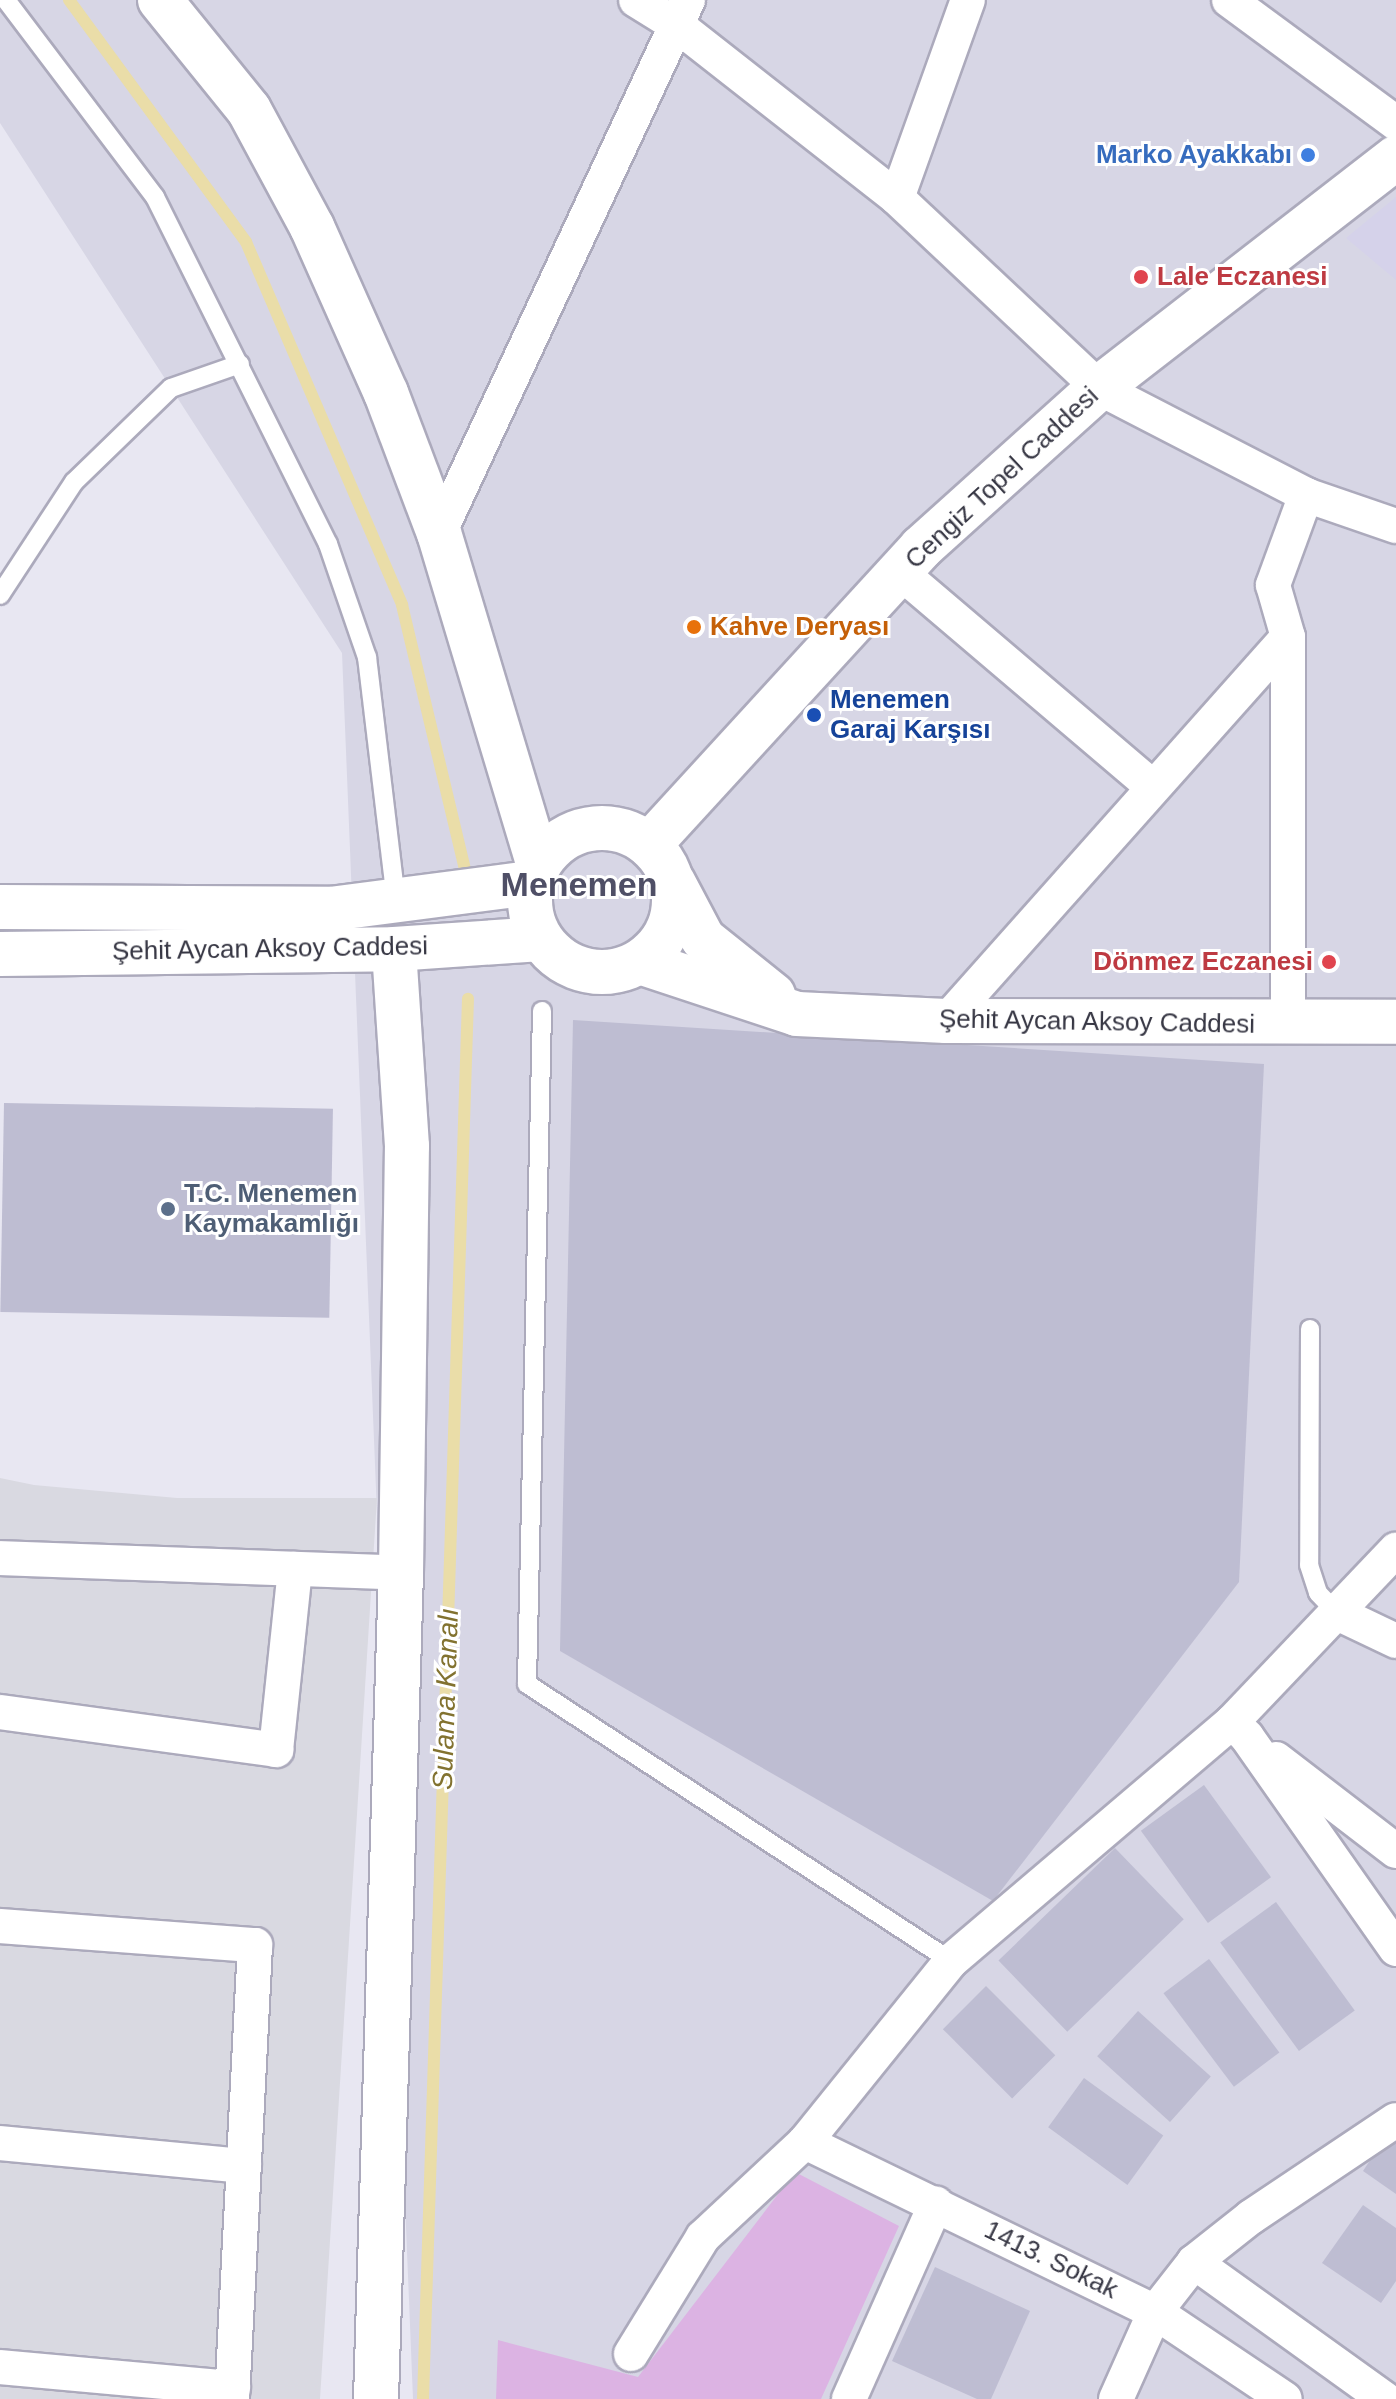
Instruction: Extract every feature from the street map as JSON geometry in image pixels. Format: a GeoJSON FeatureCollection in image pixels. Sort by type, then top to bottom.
{"type":"FeatureCollection","features":[{"type":"Feature","properties":{"kind":"street"},"geometry":{"type":"LineString","coordinates":[[160,0],[249,110],[312,227],[386,393],[439,533],[534,874],[532,922],[541,939],[555,956],[575,968],[608,971],[640,962],[658,946],[670,926],[675,902],[661,862]]}},
{"type":"Feature","properties":{"kind":"street"},"geometry":{"type":"LineString","coordinates":[[636,0],[683,13],[897,198],[1099,388],[1306,495],[1396,526]]}},
{"type":"Feature","properties":{"kind":"street"},"geometry":{"type":"LineString","coordinates":[[897,198],[968,0]]}},
{"type":"Feature","properties":{"kind":"street"},"geometry":{"type":"LineString","coordinates":[[1229,0],[1396,123]]}},
{"type":"Feature","properties":{"kind":"street"},"geometry":{"type":"LineString","coordinates":[[439,533],[683,13]]}},
{"type":"Feature","properties":{"kind":"street","name":"Cengiz Topel Caddesi"},"geometry":{"type":"LineString","coordinates":[[661,862],[921,548],[1099,388],[1396,158]]}},
{"type":"Feature","properties":{"kind":"street"},"geometry":{"type":"LineString","coordinates":[[1288,1024],[1288,637],[1273,585],[1306,495]]}},
{"type":"Feature","properties":{"kind":"street"},"geometry":{"type":"LineString","coordinates":[[900,572],[1153,787]]}},
{"type":"Feature","properties":{"kind":"street"},"geometry":{"type":"LineString","coordinates":[[946,1021],[1288,637]]}},
{"type":"Feature","properties":{"kind":"street"},"geometry":{"type":"LineString","coordinates":[[534,874],[551,847],[568,835],[589,828],[610,827],[631,833],[661,862],[703,939],[797,1014]]}},
{"type":"Feature","properties":{"kind":"street","name":"Şehit Aycan Aksoy Caddesi"},"geometry":{"type":"LineString","coordinates":[[0,907],[330,909],[396,901],[534,874]]}},
{"type":"Feature","properties":{"kind":"street","name":"Şehit Aycan Aksoy Caddesi"},"geometry":{"type":"LineString","coordinates":[[0,954],[394,949],[541,939]]}},
{"type":"Feature","properties":{"kind":"street"},"geometry":{"type":"LineString","coordinates":[[376,2399],[401,1573],[407,1146],[394,949]]}},
{"type":"Feature","properties":{"kind":"street","name":"Şehit Aycan Aksoy Caddesi"},"geometry":{"type":"LineString","coordinates":[[640,962],[797,1014],[946,1021],[1396,1022]]}},
{"type":"Feature","properties":{"kind":"street"},"geometry":{"type":"LineString","coordinates":[[631,2354],[703,2237],[805,2142],[951,1961],[1239,1730],[1337,1613],[1396,1550]]}},
{"type":"Feature","properties":{"kind":"street"},"geometry":{"type":"LineString","coordinates":[[0,1558],[401,1573]]}},
{"type":"Feature","properties":{"kind":"street"},"geometry":{"type":"LineString","coordinates":[[0,1712],[276,1750],[295,1569]]}},
{"type":"Feature","properties":{"kind":"street"},"geometry":{"type":"LineString","coordinates":[[1337,1613],[1396,1641]]}},
{"type":"Feature","properties":{"kind":"street"},"geometry":{"type":"LineString","coordinates":[[1239,1730],[1396,1851]]}},
{"type":"Feature","properties":{"kind":"street"},"geometry":{"type":"LineString","coordinates":[[1239,1730],[1396,1949]]}},
{"type":"Feature","properties":{"kind":"street"},"geometry":{"type":"LineString","coordinates":[[0,1926],[255,1945],[233,2393],[0,2367]]}},
{"type":"Feature","properties":{"kind":"street"},"geometry":{"type":"LineString","coordinates":[[1116,2399],[1155,2312],[1194,2262],[1251,2217],[1396,2120]]}},
{"type":"Feature","properties":{"kind":"street","name":"1413. Sokak"},"geometry":{"type":"LineString","coordinates":[[805,2142],[1155,2312],[1285,2399]]}},
{"type":"Feature","properties":{"kind":"street"},"geometry":{"type":"LineString","coordinates":[[0,2143],[244,2166]]}},
{"type":"Feature","properties":{"kind":"street"},"geometry":{"type":"LineString","coordinates":[[849,2399],[936,2204]]}},
{"type":"Feature","properties":{"kind":"street"},"geometry":{"type":"LineString","coordinates":[[1194,2262],[1385,2399]]}},
{"type":"Feature","properties":{"kind":"lane"},"geometry":{"type":"LineString","coordinates":[[6,0],[155,197],[328,544],[367,657],[396,901]]}},
{"type":"Feature","properties":{"kind":"lane"},"geometry":{"type":"LineString","coordinates":[[0,595],[74,482],[160,398],[171,388],[240,364]]}},
{"type":"Feature","properties":{"kind":"lane"},"geometry":{"type":"LineString","coordinates":[[542,1011],[527,1684],[951,1961]]}},
{"type":"Feature","properties":{"kind":"lane"},"geometry":{"type":"LineString","coordinates":[[1310,1329],[1309,1565],[1318,1593],[1337,1613]]}},
{"type":"Feature","properties":{"kind":"shaded area","name":"Menemen"},"geometry":{"type":"Polygon","coordinates":[[[0,0],[1396,0],[1396,2399],[413,2399],[342,653],[0,123],[0,0]]]}},
{"type":"Feature","properties":{"kind":"shaded area"},"geometry":{"type":"Polygon","coordinates":[[[1396,197],[1396,280],[1346,238],[1396,197]]]}},
{"type":"Feature","properties":{"kind":"shaded area"},"geometry":{"type":"Polygon","coordinates":[[[0,1478],[34,1485],[177,1498],[377,1498],[320,2399],[0,2399],[0,1478]]]}},
{"type":"Feature","properties":{"kind":"shaded area"},"geometry":{"type":"Polygon","coordinates":[[[795,2172],[899,2226],[821,2399],[496,2399],[498,2340],[638,2377],[795,2172]]]}},
{"type":"Feature","properties":{"kind":"building"},"geometry":{"type":"Polygon","coordinates":[[[573,1020],[1264,1064],[1239,1582],[993,1901],[560,1651],[573,1020]]]}},
{"type":"Feature","properties":{"kind":"building","name":"T.C. Menemen Kaymakamlığı"},"geometry":{"type":"Polygon","coordinates":[[[4,1103],[333,1109],[329,1318],[0,1312],[4,1103]]]}},
{"type":"Feature","properties":{"kind":"building"},"geometry":{"type":"Polygon","coordinates":[[[1204,1785],[1271,1877],[1208,1923],[1141,1831],[1204,1785]]]}},
{"type":"Feature","properties":{"kind":"building"},"geometry":{"type":"Polygon","coordinates":[[[1115,1848],[1184,1919],[1067,2032],[998,1961],[1115,1848]]]}},
{"type":"Feature","properties":{"kind":"building"},"geometry":{"type":"Polygon","coordinates":[[[1276,1902],[1355,2010],[1299,2051],[1220,1943],[1276,1902]]]}},
{"type":"Feature","properties":{"kind":"building"},"geometry":{"type":"Polygon","coordinates":[[[1209,1959],[1279,2052],[1234,2087],[1163,1993],[1209,1959]]]}},
{"type":"Feature","properties":{"kind":"building"},"geometry":{"type":"Polygon","coordinates":[[[986,1986],[1055,2055],[1012,2098],[943,2029],[986,1986]]]}},
{"type":"Feature","properties":{"kind":"building"},"geometry":{"type":"Polygon","coordinates":[[[1138,2011],[1211,2077],[1170,2122],[1097,2056],[1138,2011]]]}},
{"type":"Feature","properties":{"kind":"building"},"geometry":{"type":"Polygon","coordinates":[[[1084,2078],[1163,2136],[1127,2185],[1048,2127],[1084,2078]]]}},
{"type":"Feature","properties":{"kind":"building"},"geometry":{"type":"Polygon","coordinates":[[[1396,2121],[1396,2194],[1363,2171],[1396,2121]]]}},
{"type":"Feature","properties":{"kind":"building"},"geometry":{"type":"Polygon","coordinates":[[[1363,2205],[1396,2228],[1396,2281],[1381,2303],[1322,2263],[1363,2205]]]}},
{"type":"Feature","properties":{"kind":"building"},"geometry":{"type":"Polygon","coordinates":[[[935,2267],[1030,2311],[991,2399],[977,2399],[892,2361],[935,2267]]]}},
{"type":"Feature","properties":{"kind":"waterway"},"geometry":{"type":"LineString","coordinates":[[69,0],[246,242],[402,605],[466,873]]}},
{"type":"Feature","properties":{"kind":"waterway","name":"Sulama Kanalı"},"geometry":{"type":"LineString","coordinates":[[423,2399],[468,999]]}},
{"type":"Feature","properties":{"kind":"place","name":"Marko Ayakkabı"},"geometry":{"type":"Point","coordinates":[1308,155]}},
{"type":"Feature","properties":{"kind":"place","name":"Lale Eczanesi"},"geometry":{"type":"Point","coordinates":[1141,277]}},
{"type":"Feature","properties":{"kind":"place","name":"Kahve Deryası"},"geometry":{"type":"Point","coordinates":[694,627]}},
{"type":"Feature","properties":{"kind":"place","name":"Menemen Garaj Karşısı"},"geometry":{"type":"Point","coordinates":[814,715]}},
{"type":"Feature","properties":{"kind":"place","name":"Dönmez Eczanesi"},"geometry":{"type":"Point","coordinates":[1329,962]}},
{"type":"Feature","properties":{"kind":"place","name":"T.C. Menemen Kaymakamlığı"},"geometry":{"type":"Point","coordinates":[168,1209]}},
{"type":"Feature","properties":{"kind":"district","name":"Menemen"},"geometry":{"type":"Point","coordinates":[579,885]}}]}
